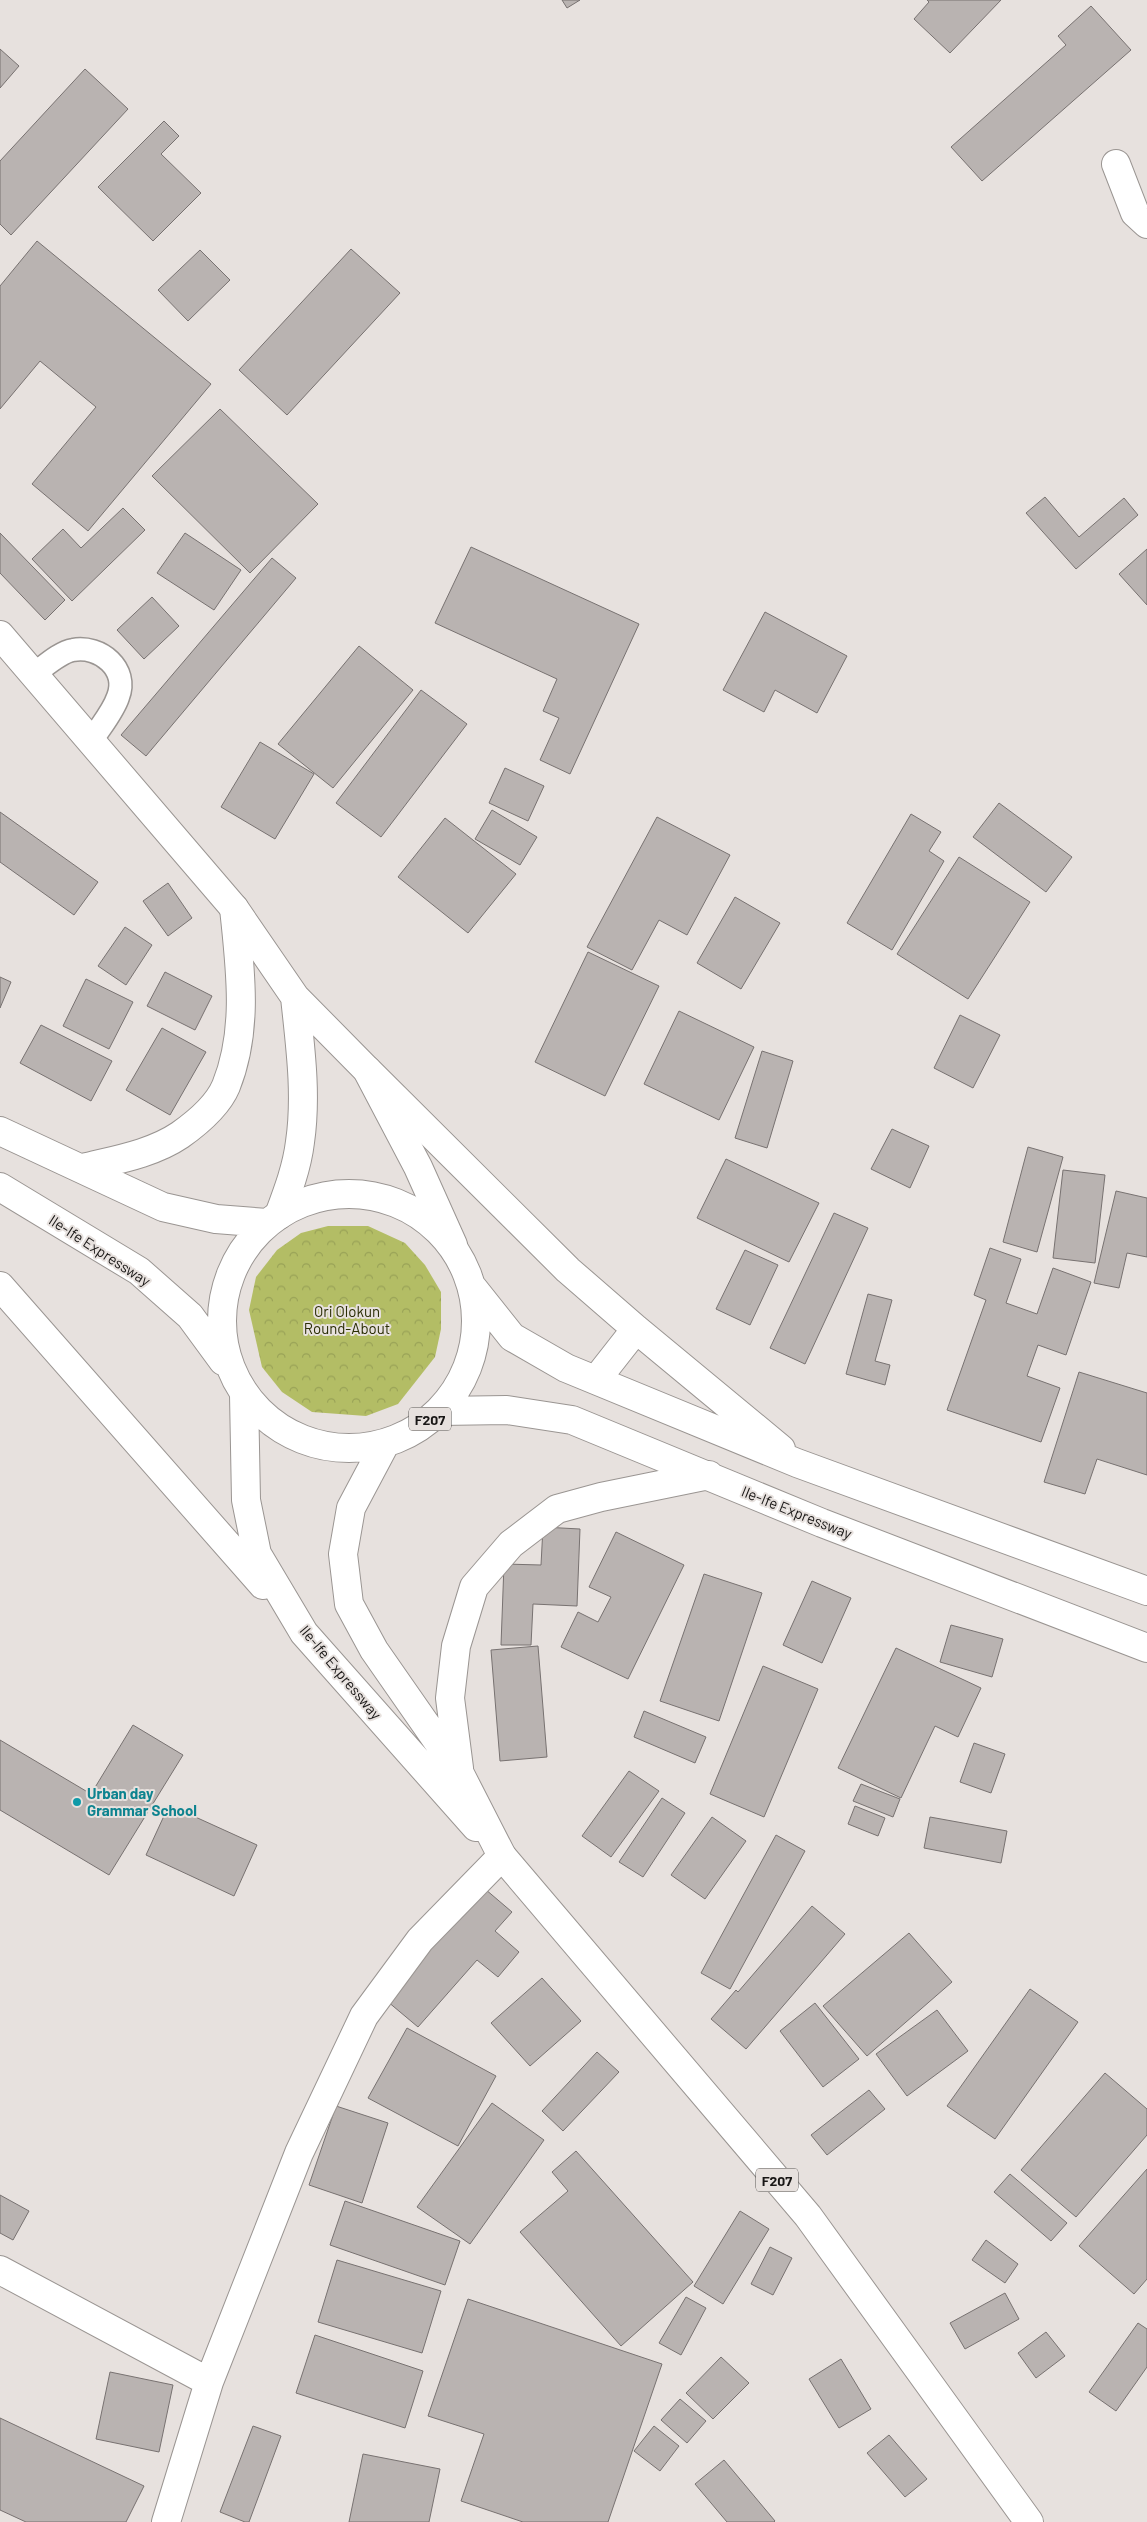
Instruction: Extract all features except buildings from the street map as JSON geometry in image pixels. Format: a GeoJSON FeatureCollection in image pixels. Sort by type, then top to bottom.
{"type":"FeatureCollection","features":[{"type":"Feature","properties":{"kind":"main road"},"geometry":{"type":"LineString","coordinates":[[1116,164],[1135,213],[1147,224]]}},
{"type":"Feature","properties":{"kind":"main road"},"geometry":{"type":"LineString","coordinates":[[0,635],[92,740],[234,908],[295,997],[568,1270],[798,1463]]}},
{"type":"Feature","properties":{"kind":"main road"},"geometry":{"type":"LineString","coordinates":[[83,1168],[131,1156],[178,1136],[204,1116],[226,1087],[240,1026],[242,987],[234,908]]}},
{"type":"Feature","properties":{"kind":"main road"},"geometry":{"type":"LineString","coordinates":[[0,1131],[83,1168],[163,1207],[216,1219],[273,1219],[293,1178],[300,1141],[303,1088],[295,997]]}},
{"type":"Feature","properties":{"kind":"main road"},"geometry":{"type":"LineString","coordinates":[[367,1070],[432,1198],[453,1245]]}},
{"type":"Feature","properties":{"kind":"main road","name":"Ile-Ife Expressway"},"geometry":{"type":"LineString","coordinates":[[0,1187],[139,1271],[190,1316],[230,1370]]}},
{"type":"Feature","properties":{"kind":"main road","name":"F207"},"geometry":{"type":"LineString","coordinates":[[353,1194],[391,1200],[425,1218],[453,1245],[465,1266],[473,1288],[477,1332],[466,1375],[440,1411],[415,1431],[386,1444],[346,1449],[307,1442],[272,1423],[244,1395],[230,1370],[221,1330],[224,1290],[240,1253],[273,1219],[314,1198],[353,1194]]}},
{"type":"Feature","properties":{"kind":"main road"},"geometry":{"type":"LineString","coordinates":[[0,1286],[304,1633]]}},
{"type":"Feature","properties":{"kind":"main road","name":"F207"},"geometry":{"type":"LineString","coordinates":[[473,1288],[512,1338],[566,1368],[798,1463],[1147,1591]]}},
{"type":"Feature","properties":{"kind":"main road"},"geometry":{"type":"LineString","coordinates":[[596,1380],[636,1329]]}},
{"type":"Feature","properties":{"kind":"main road","name":"Ile-Ife Expressway"},"geometry":{"type":"LineString","coordinates":[[244,1395],[246,1500],[257,1554],[304,1633],[502,1856]]}},
{"type":"Feature","properties":{"kind":"main road","name":"Ile-Ife Expressway"},"geometry":{"type":"LineString","coordinates":[[440,1411],[507,1410],[572,1420],[822,1523],[1147,1648]]}},
{"type":"Feature","properties":{"kind":"main road","name":"F207"},"geometry":{"type":"LineString","coordinates":[[386,1444],[351,1508],[343,1554],[349,1604],[374,1650],[459,1772],[502,1856],[808,2216],[1030,2522]]}},
{"type":"Feature","properties":{"kind":"main road"},"geometry":{"type":"LineString","coordinates":[[459,1772],[450,1698],[456,1646],[474,1587],[511,1544],[557,1509],[602,1497],[709,1475]]}},
{"type":"Feature","properties":{"kind":"main road"},"geometry":{"type":"LineString","coordinates":[[166,2522],[209,2382],[299,2153],[364,2016],[420,1940],[502,1856]]}},
{"type":"Feature","properties":{"kind":"main road"},"geometry":{"type":"LineString","coordinates":[[0,2270],[209,2382]]}},
{"type":"Feature","properties":{"kind":"lane"},"geometry":{"type":"LineString","coordinates":[[34,674],[70,650],[87,649],[105,656],[119,672],[119,696],[92,740]]}},
{"type":"Feature","properties":{"kind":"green space","name":"Ori Olokun Round-About"},"geometry":{"type":"Polygon","coordinates":[[[328,1226],[368,1226],[405,1243],[425,1265],[441,1292],[441,1329],[435,1357],[398,1404],[366,1416],[312,1412],[282,1392],[262,1367],[249,1310],[256,1277],[277,1250],[301,1233],[328,1226]]]}},
{"type":"Feature","properties":{"kind":"place","name":"Urban day Grammar School"},"geometry":{"type":"Point","coordinates":[77,1802]}}]}
